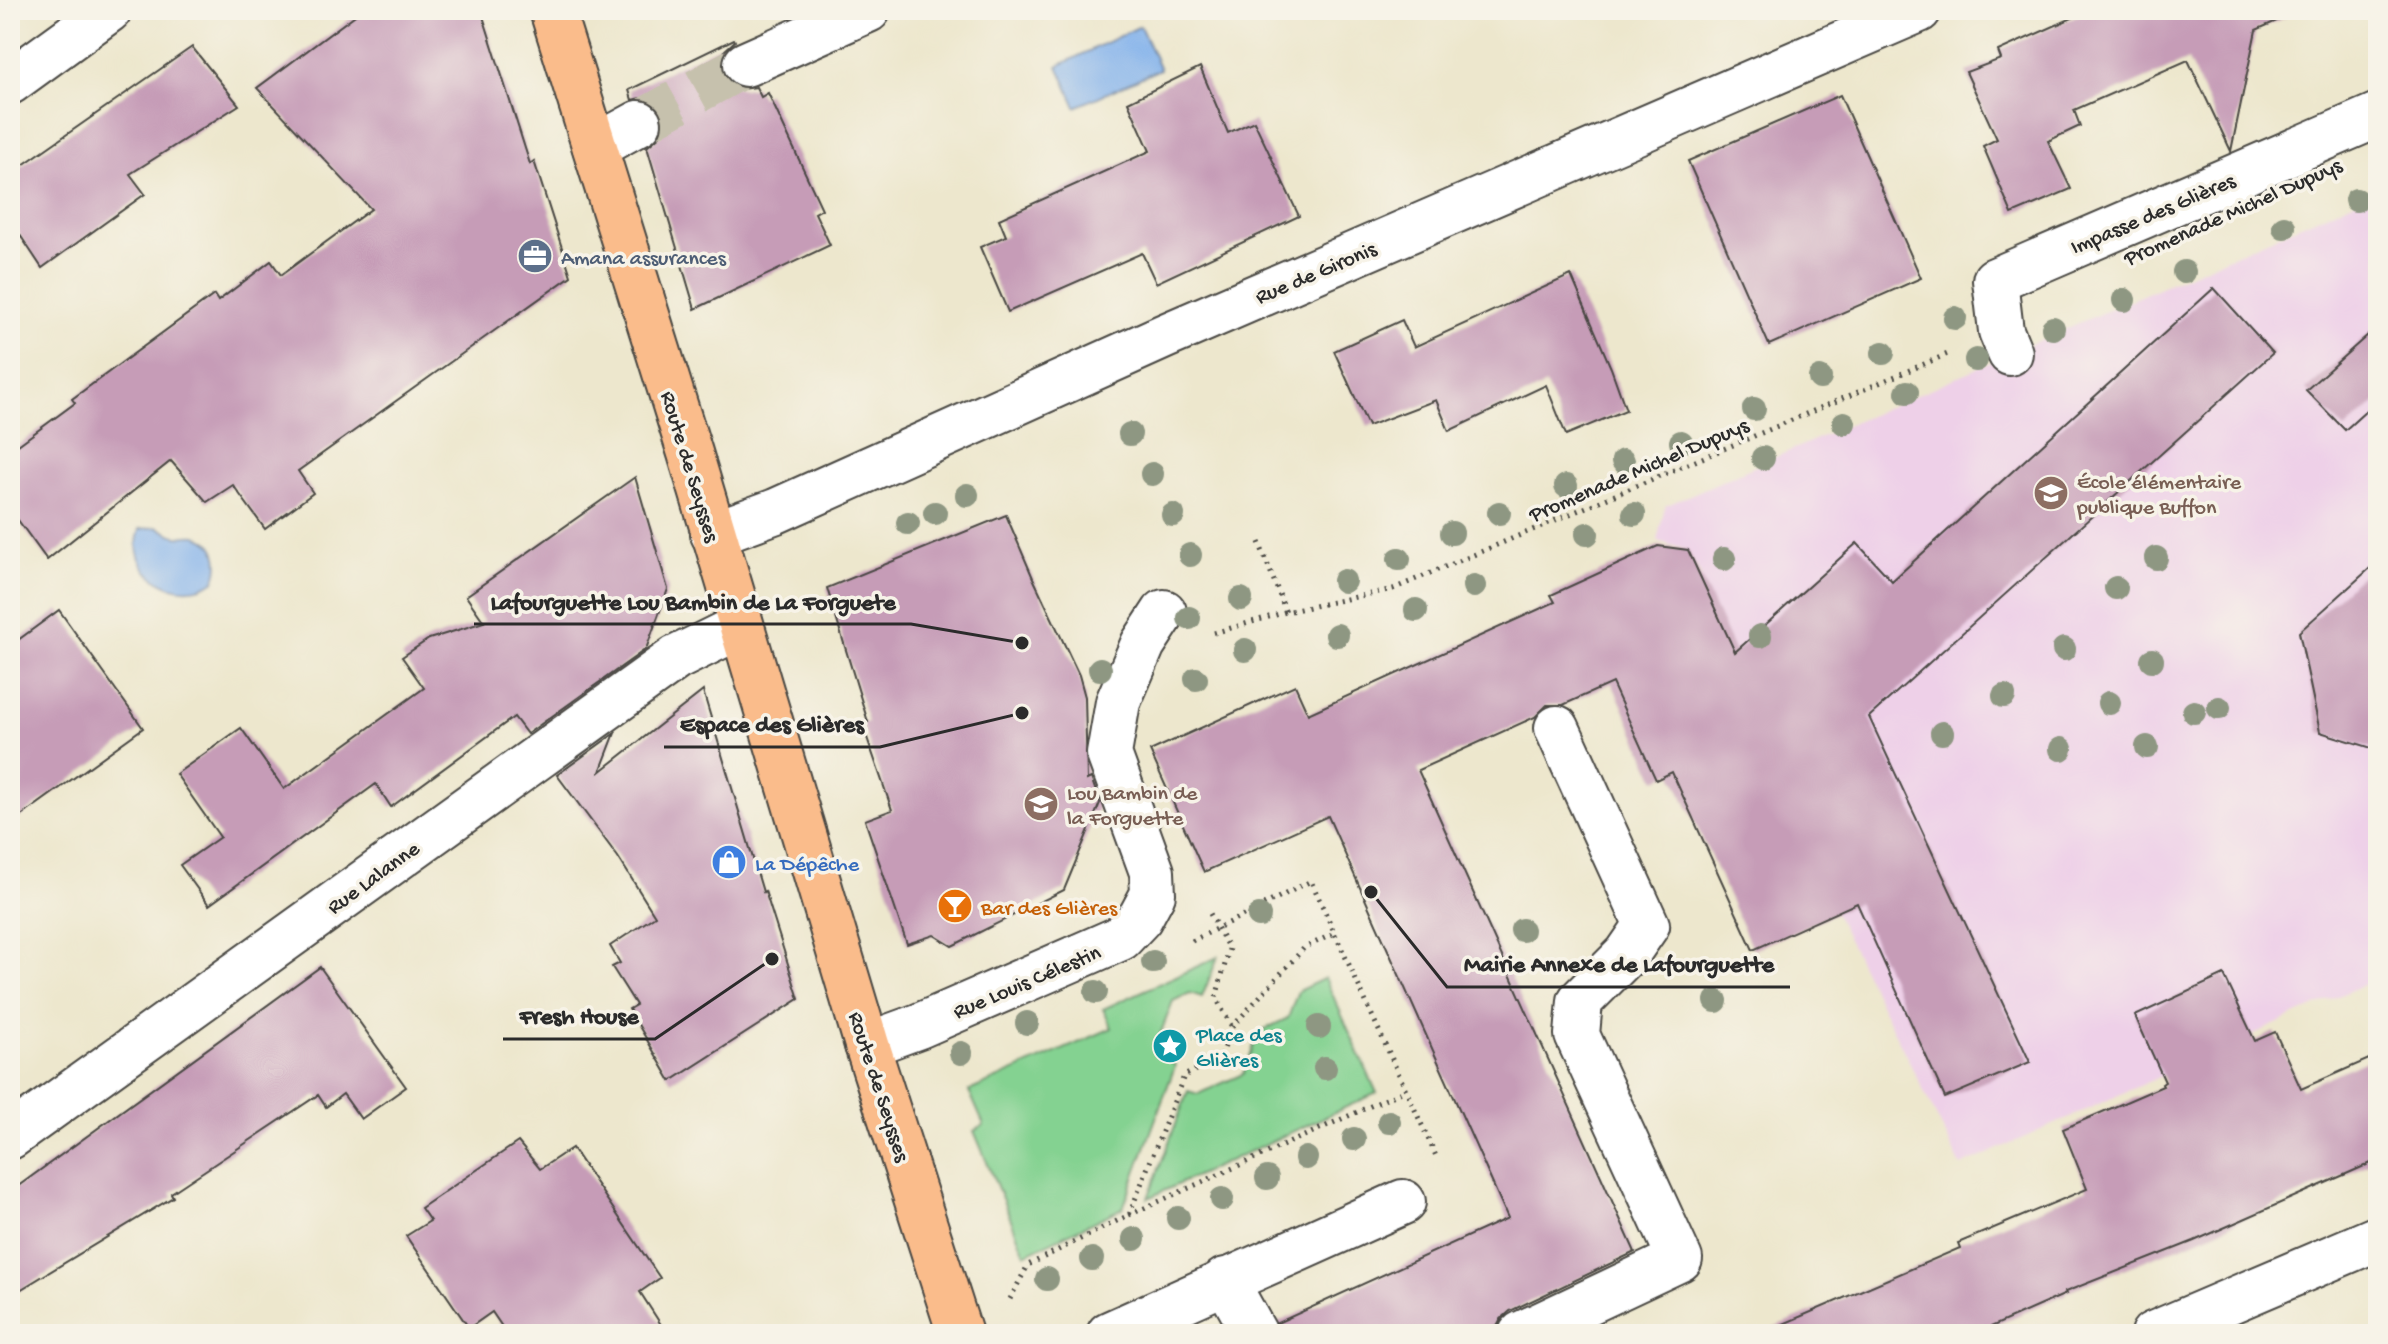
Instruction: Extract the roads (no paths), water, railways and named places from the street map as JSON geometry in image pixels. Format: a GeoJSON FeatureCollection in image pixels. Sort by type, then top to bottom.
{"type":"FeatureCollection","features":[{"type":"Feature","properties":{"kind":"main road","name":"Route de Seysses"},"geometry":{"type":"LineString","coordinates":[[552,10],[867,1045],[960,1334]]}},
{"type":"Feature","properties":{"kind":"street"},"geometry":{"type":"LineString","coordinates":[[10,82],[109,10]]}},
{"type":"Feature","properties":{"kind":"street"},"geometry":{"type":"LineString","coordinates":[[746,64],[868,10]]}},
{"type":"Feature","properties":{"kind":"street","name":"Rue de Gironis"},"geometry":{"type":"LineString","coordinates":[[713,534],[776,511],[1165,336],[1919,10]]}},
{"type":"Feature","properties":{"kind":"street","name":"Impasse des Glières"},"geometry":{"type":"LineString","coordinates":[[2006,342],[1995,280],[2378,115]]}},
{"type":"Feature","properties":{"kind":"street"},"geometry":{"type":"LineString","coordinates":[[595,147],[639,123]]}},
{"type":"Feature","properties":{"kind":"street","name":"Rue Louis Célestin"},"geometry":{"type":"LineString","coordinates":[[867,1045],[919,1026],[1121,938],[1140,918],[1153,894],[1152,872],[1109,754],[1118,702],[1143,644],[1164,612]]}},
{"type":"Feature","properties":{"kind":"street","name":"Rue Lalanne"},"geometry":{"type":"LineString","coordinates":[[10,1137],[664,667],[741,626]]}},
{"type":"Feature","properties":{"kind":"street"},"geometry":{"type":"LineString","coordinates":[[1521,1334],[1680,1259],[1577,1035],[1580,1001],[1627,954],[1647,925],[1557,728]]}},
{"type":"Feature","properties":{"kind":"street"},"geometry":{"type":"LineString","coordinates":[[1109,1334],[1403,1202]]}},
{"type":"Feature","properties":{"kind":"street"},"geometry":{"type":"LineString","coordinates":[[2153,1334],[2378,1238]]}},
{"type":"Feature","properties":{"kind":"street"},"geometry":{"type":"LineString","coordinates":[[1225,1280],[1255,1334]]}},
{"type":"Feature","properties":{"kind":"water"},"geometry":{"type":"Polygon","coordinates":[[[1140,26],[1160,69],[1076,107],[1058,66],[1140,26]]]}},
{"type":"Feature","properties":{"kind":"water"},"geometry":{"type":"Polygon","coordinates":[[[158,527],[174,535],[197,536],[210,543],[218,560],[215,580],[201,587],[186,589],[158,581],[147,571],[137,545],[140,529],[158,527]]]}},
{"type":"Feature","properties":{"kind":"tunnel"},"geometry":{"type":"LineString","coordinates":[[639,123],[746,64]]}},
{"type":"Feature","properties":{"kind":"place","name":"Amana assurances"},"geometry":{"type":"Point","coordinates":[535,256]}},
{"type":"Feature","properties":{"kind":"place","name":"École élémentaire publique Buffon"},"geometry":{"type":"Point","coordinates":[2051,493]}},
{"type":"Feature","properties":{"kind":"place","name":"Lafourguette Lou Bambin de La Forguete"},"geometry":{"type":"Point","coordinates":[1022,643]}},
{"type":"Feature","properties":{"kind":"place","name":"Espace des Glières"},"geometry":{"type":"Point","coordinates":[1022,713]}},
{"type":"Feature","properties":{"kind":"place","name":"Lou Bambin de la Forguette"},"geometry":{"type":"Point","coordinates":[1041,804]}},
{"type":"Feature","properties":{"kind":"place","name":"La Dépêche"},"geometry":{"type":"Point","coordinates":[729,862]}},
{"type":"Feature","properties":{"kind":"place","name":"Mairie Annexe de Lafourguette"},"geometry":{"type":"Point","coordinates":[1371,892]}},
{"type":"Feature","properties":{"kind":"place","name":"Bar des Glières"},"geometry":{"type":"Point","coordinates":[955,906]}},
{"type":"Feature","properties":{"kind":"place","name":"Fresh House"},"geometry":{"type":"Point","coordinates":[772,959]}},
{"type":"Feature","properties":{"kind":"place","name":"Place des Glières"},"geometry":{"type":"Point","coordinates":[1170,1046]}}]}
